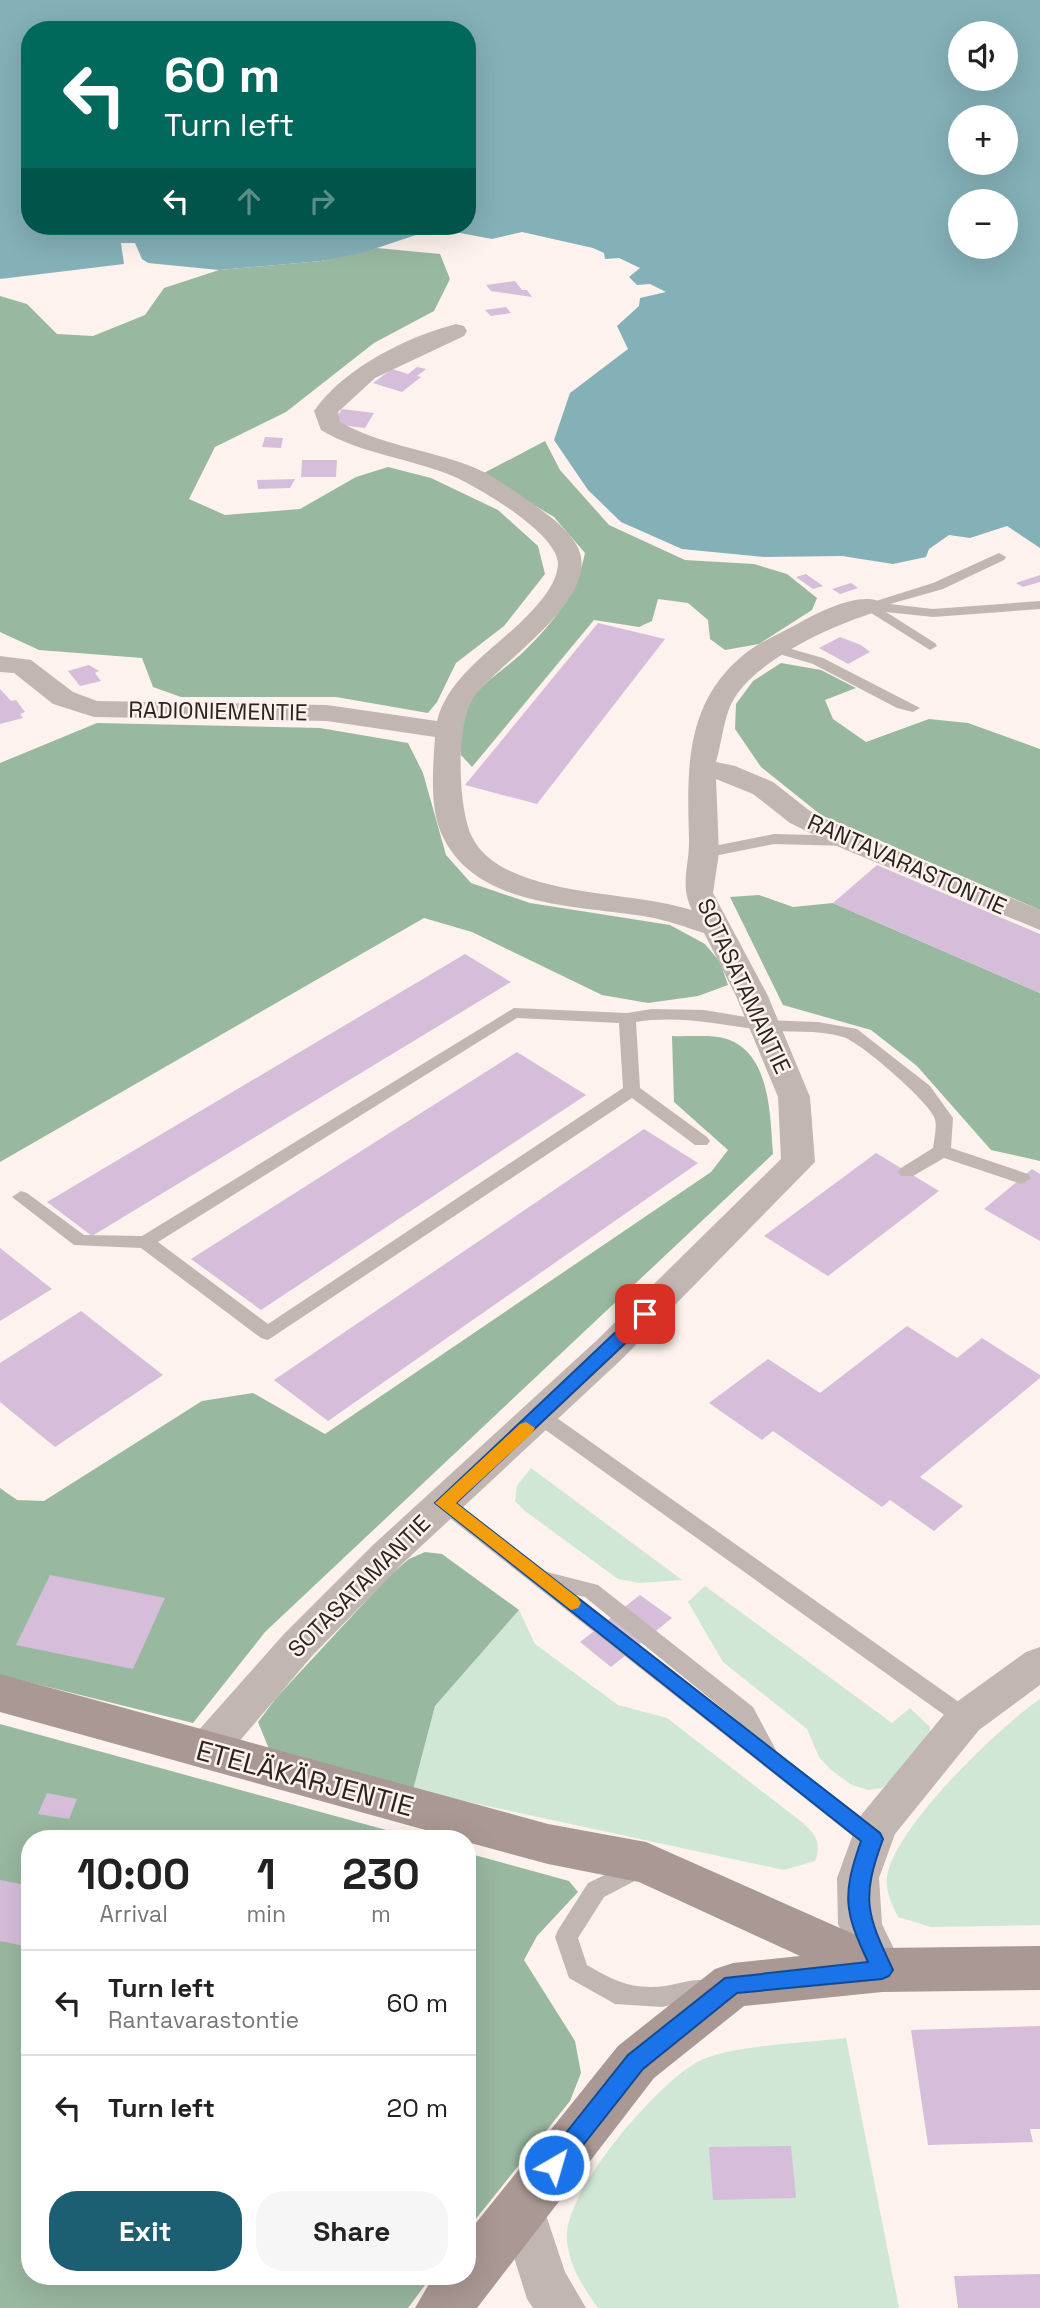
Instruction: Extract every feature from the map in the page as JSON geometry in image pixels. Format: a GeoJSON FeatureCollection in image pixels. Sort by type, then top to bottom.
{"type":"FeatureCollection","features":[{"type":"Feature","properties":{"kind":"street"},"geometry":{"type":"LineString","coordinates":[[456,331],[405,352],[336,396],[326,411],[329,425],[351,439],[457,469],[469,475],[539,520],[564,544],[572,557],[572,568],[546,612],[513,646],[479,672],[460,698],[447,731],[450,815],[467,856],[503,882],[576,898],[655,909],[716,927]]}},
{"type":"Feature","properties":{"kind":"street","name":"SOTASATAMANTIE"},"geometry":{"type":"LineString","coordinates":[[205,1752],[298,1645],[387,1555],[540,1416],[798,1162],[794,1097],[764,1025],[698,893],[704,853],[702,768],[716,705],[751,662],[828,618],[867,607]]}},
{"type":"Feature","properties":{"kind":"street","name":"RADIONIEMENTIE"},"geometry":{"type":"LineString","coordinates":[[0,664],[21,666],[63,698],[94,709],[327,713],[447,731]]}},
{"type":"Feature","properties":{"kind":"street","name":"RANTAVARASTONTIE"},"geometry":{"type":"LineString","coordinates":[[702,768],[725,772],[763,788],[800,817],[849,841],[1040,921]]}},
{"type":"Feature","properties":{"kind":"street"},"geometry":{"type":"LineString","coordinates":[[882,1970],[860,1924],[858,1878],[877,1826],[965,1718],[1040,1663]]}},
{"type":"Feature","properties":{"kind":"street","name":"ETELÄKÄRJENTIE"},"geometry":{"type":"LineString","coordinates":[[0,1693],[205,1752],[548,1844],[646,1863],[882,1970]]}},
{"type":"Feature","properties":{"kind":"street"},"geometry":{"type":"LineString","coordinates":[[476,2265],[636,2062],[733,1985],[882,1970],[1040,1968]]}},
{"type":"Feature","properties":{"kind":"street"},"geometry":{"type":"LineString","coordinates":[[522,2206],[544,2283],[562,2308]]}},
{"type":"Feature","properties":{"kind":"street"},"geometry":{"type":"LineString","coordinates":[[443,2308],[461,2285]]}},
{"type":"Feature","properties":{"kind":"lane"},"geometry":{"type":"LineString","coordinates":[[867,607],[938,586],[999,557]]}},
{"type":"Feature","properties":{"kind":"lane"},"geometry":{"type":"LineString","coordinates":[[867,607],[933,613],[1040,605]]}},
{"type":"Feature","properties":{"kind":"lane"},"geometry":{"type":"LineString","coordinates":[[867,607],[930,646]]}},
{"type":"Feature","properties":{"kind":"lane"},"geometry":{"type":"LineString","coordinates":[[774,648],[818,661],[902,705],[913,708]]}},
{"type":"Feature","properties":{"kind":"lane"},"geometry":{"type":"LineString","coordinates":[[704,853],[774,839],[849,841]]}},
{"type":"Feature","properties":{"kind":"lane"},"geometry":{"type":"LineString","coordinates":[[20,1197],[80,1241],[145,1242],[514,1013],[627,1018],[652,1013],[704,1015],[764,1025],[818,1027],[851,1033],[924,1090],[944,1118],[942,1151]]}},
{"type":"Feature","properties":{"kind":"lane"},"geometry":{"type":"LineString","coordinates":[[627,1018],[632,1090],[701,1141]]}},
{"type":"Feature","properties":{"kind":"lane"},"geometry":{"type":"LineString","coordinates":[[145,1242],[268,1333],[632,1090]]}},
{"type":"Feature","properties":{"kind":"lane"},"geometry":{"type":"LineString","coordinates":[[907,1172],[942,1151],[1022,1178]]}},
{"type":"Feature","properties":{"kind":"lane"},"geometry":{"type":"LineString","coordinates":[[540,1416],[965,1718]]}},
{"type":"Feature","properties":{"kind":"lane"},"geometry":{"type":"LineString","coordinates":[[444,1503],[873,1839]]}},
{"type":"Feature","properties":{"kind":"lane"},"geometry":{"type":"LineString","coordinates":[[646,1863],[596,1890],[573,1925],[566,1937],[577,1970],[615,1994],[662,1997],[733,1985]]}},
{"type":"Feature","properties":{"kind":"green space"},"geometry":{"type":"Polygon","coordinates":[[[377,248],[440,254],[450,279],[434,311],[374,343],[286,412],[215,447],[189,499],[225,515],[300,509],[356,477],[388,467],[431,478],[498,510],[538,546],[545,574],[504,626],[456,663],[437,702],[428,713],[336,697],[181,697],[153,687],[142,658],[39,650],[0,632],[0,296],[27,304],[57,334],[93,336],[145,315],[164,288],[219,270],[321,261],[377,248]]]}},
{"type":"Feature","properties":{"kind":"green space"},"geometry":{"type":"Polygon","coordinates":[[[545,441],[560,470],[609,525],[685,560],[754,564],[787,574],[817,598],[812,610],[759,644],[725,650],[710,639],[708,620],[688,603],[658,599],[652,621],[639,627],[594,620],[472,767],[461,755],[461,723],[464,712],[477,693],[520,655],[552,621],[576,582],[585,553],[554,517],[482,474],[545,441]]]}},
{"type":"Feature","properties":{"kind":"green space"},"geometry":{"type":"Polygon","coordinates":[[[781,663],[821,670],[856,688],[825,700],[833,719],[866,742],[929,719],[968,723],[1040,749],[1040,910],[821,815],[761,767],[735,729],[736,704],[753,681],[781,663]]]}},
{"type":"Feature","properties":{"kind":"green space"},"geometry":{"type":"Polygon","coordinates":[[[97,723],[320,728],[408,743],[423,773],[446,855],[471,883],[530,903],[670,925],[705,944],[720,962],[728,985],[698,996],[648,1003],[602,995],[472,932],[424,918],[0,1162],[0,763],[97,723]]]}},
{"type":"Feature","properties":{"kind":"green space"},"geometry":{"type":"Polygon","coordinates":[[[759,895],[793,907],[833,903],[1040,993],[1040,1161],[991,1150],[917,1066],[871,1030],[783,1005],[730,897],[759,895]]]}},
{"type":"Feature","properties":{"kind":"green space"},"geometry":{"type":"Polygon","coordinates":[[[672,1036],[721,1037],[741,1047],[752,1058],[760,1072],[769,1105],[773,1154],[265,1632],[193,1723],[0,1675],[0,1488],[17,1500],[44,1501],[202,1401],[253,1393],[325,1434],[711,1172],[728,1150],[674,1102],[672,1036]]]}},
{"type":"Feature","properties":{"kind":"green space"},"geometry":{"type":"Polygon","coordinates":[[[531,1468],[682,1580],[640,1583],[618,1579],[525,1511],[515,1501],[517,1486],[531,1468]]]}},
{"type":"Feature","properties":{"kind":"green space"},"geometry":{"type":"Polygon","coordinates":[[[425,1552],[442,1554],[519,1610],[435,1706],[413,1790],[269,1749],[258,1722],[277,1697],[389,1576],[409,1559],[425,1552]]]}},
{"type":"Feature","properties":{"kind":"green space"},"geometry":{"type":"Polygon","coordinates":[[[705,1586],[892,1723],[910,1708],[930,1727],[929,1741],[902,1773],[882,1788],[868,1790],[850,1784],[819,1757],[807,1729],[723,1662],[688,1602],[705,1586]]]}},
{"type":"Feature","properties":{"kind":"green space"},"geometry":{"type":"Polygon","coordinates":[[[519,1610],[535,1644],[618,1705],[667,1718],[803,1823],[817,1840],[815,1861],[784,1870],[413,1790],[435,1706],[519,1610]]]}},
{"type":"Feature","properties":{"kind":"green space"},"geometry":{"type":"Polygon","coordinates":[[[1040,1699],[1040,1925],[931,1927],[898,1917],[891,1902],[887,1881],[894,1855],[928,1806],[951,1780],[1000,1732],[1040,1699]]]}},
{"type":"Feature","properties":{"kind":"green space"},"geometry":{"type":"Polygon","coordinates":[[[0,1724],[386,1830],[21,1830],[21,2285],[425,2285],[408,2308],[0,2308],[0,1724]]]}},
{"type":"Feature","properties":{"kind":"green space"},"geometry":{"type":"Polygon","coordinates":[[[476,1855],[569,1881],[578,1892],[537,1936],[524,1960],[575,2041],[581,2073],[570,2101],[476,2219],[476,1855]]]}},
{"type":"Feature","properties":{"kind":"green space"},"geometry":{"type":"Polygon","coordinates":[[[846,2038],[899,2308],[598,2308],[582,2285],[571,2260],[567,2241],[569,2221],[594,2170],[635,2118],[677,2077],[694,2064],[708,2058],[745,2049],[846,2038]]]}},
{"type":"Feature","properties":{"kind":"water"},"geometry":{"type":"Polygon","coordinates":[[[0,0],[1040,0],[1040,548],[1007,526],[970,538],[949,535],[929,549],[926,557],[893,564],[842,556],[764,557],[682,549],[621,522],[588,490],[554,440],[570,393],[628,349],[617,326],[639,306],[640,298],[666,292],[650,284],[637,285],[629,277],[640,268],[619,258],[605,259],[604,253],[593,248],[522,232],[492,239],[471,235],[476,235],[476,21],[21,21],[21,235],[416,235],[362,253],[321,261],[219,270],[148,263],[142,259],[135,243],[121,243],[124,264],[0,279],[0,0]]]}},
{"type":"Feature","properties":{"kind":"building"},"geometry":{"type":"Polygon","coordinates":[[[515,281],[532,297],[491,291],[486,285],[515,281]]]}},
{"type":"Feature","properties":{"kind":"building"},"geometry":{"type":"Polygon","coordinates":[[[506,307],[511,313],[491,316],[485,310],[506,307]]]}},
{"type":"Feature","properties":{"kind":"building"},"geometry":{"type":"Polygon","coordinates":[[[417,367],[426,369],[417,376],[421,377],[402,392],[373,383],[392,369],[408,374],[417,367]]]}},
{"type":"Feature","properties":{"kind":"building"},"geometry":{"type":"Polygon","coordinates":[[[342,409],[374,413],[365,428],[332,424],[342,409]]]}},
{"type":"Feature","properties":{"kind":"building"},"geometry":{"type":"Polygon","coordinates":[[[265,437],[283,438],[281,448],[262,447],[265,437]]]}},
{"type":"Feature","properties":{"kind":"building"},"geometry":{"type":"Polygon","coordinates":[[[302,460],[337,460],[336,477],[301,477],[302,460]]]}},
{"type":"Feature","properties":{"kind":"building"},"geometry":{"type":"Polygon","coordinates":[[[295,479],[290,488],[258,489],[257,480],[295,479]]]}},
{"type":"Feature","properties":{"kind":"building"},"geometry":{"type":"Polygon","coordinates":[[[806,574],[823,586],[813,589],[796,577],[806,574]]]}},
{"type":"Feature","properties":{"kind":"building"},"geometry":{"type":"Polygon","coordinates":[[[1040,575],[1040,582],[1023,587],[1016,583],[1040,575]]]}},
{"type":"Feature","properties":{"kind":"building"},"geometry":{"type":"Polygon","coordinates":[[[851,583],[858,588],[840,594],[832,589],[851,583]]]}},
{"type":"Feature","properties":{"kind":"building"},"geometry":{"type":"Polygon","coordinates":[[[598,623],[665,639],[537,804],[465,785],[598,623]]]}},
{"type":"Feature","properties":{"kind":"building"},"geometry":{"type":"Polygon","coordinates":[[[840,637],[861,645],[870,652],[848,664],[819,648],[840,637]]]}},
{"type":"Feature","properties":{"kind":"building"},"geometry":{"type":"Polygon","coordinates":[[[89,665],[99,671],[95,673],[101,681],[80,686],[68,671],[89,665]]]}},
{"type":"Feature","properties":{"kind":"building"},"geometry":{"type":"Polygon","coordinates":[[[0,689],[11,701],[16,700],[25,712],[20,714],[23,718],[0,724],[0,689]]]}},
{"type":"Feature","properties":{"kind":"building"},"geometry":{"type":"Polygon","coordinates":[[[877,865],[1040,934],[1040,993],[833,903],[877,865]]]}},
{"type":"Feature","properties":{"kind":"building"},"geometry":{"type":"Polygon","coordinates":[[[465,954],[511,982],[92,1236],[47,1202],[465,954]]]}},
{"type":"Feature","properties":{"kind":"building"},"geometry":{"type":"Polygon","coordinates":[[[517,1052],[586,1095],[261,1310],[191,1259],[517,1052]]]}},
{"type":"Feature","properties":{"kind":"building"},"geometry":{"type":"Polygon","coordinates":[[[644,1129],[698,1163],[328,1421],[274,1380],[644,1129]]]}},
{"type":"Feature","properties":{"kind":"building"},"geometry":{"type":"Polygon","coordinates":[[[876,1153],[939,1191],[828,1276],[764,1236],[876,1153]]]}},
{"type":"Feature","properties":{"kind":"building"},"geometry":{"type":"Polygon","coordinates":[[[1032,1169],[1040,1174],[1040,1241],[984,1209],[1032,1169]]]}},
{"type":"Feature","properties":{"kind":"building"},"geometry":{"type":"Polygon","coordinates":[[[0,1248],[52,1289],[0,1321],[0,1248]]]}},
{"type":"Feature","properties":{"kind":"building"},"geometry":{"type":"Polygon","coordinates":[[[81,1311],[163,1375],[55,1447],[0,1402],[0,1363],[81,1311]]]}},
{"type":"Feature","properties":{"kind":"building"},"geometry":{"type":"Polygon","coordinates":[[[907,1326],[957,1358],[982,1338],[1040,1375],[1040,1378],[920,1477],[963,1506],[934,1531],[890,1500],[882,1507],[773,1431],[762,1440],[709,1403],[768,1359],[820,1393],[907,1326]]]}},
{"type":"Feature","properties":{"kind":"building"},"geometry":{"type":"Polygon","coordinates":[[[50,1575],[165,1598],[133,1669],[16,1645],[50,1575]]]}},
{"type":"Feature","properties":{"kind":"building"},"geometry":{"type":"Polygon","coordinates":[[[640,1595],[672,1618],[611,1667],[580,1642],[640,1595]]]}},
{"type":"Feature","properties":{"kind":"building"},"geometry":{"type":"Polygon","coordinates":[[[47,1793],[77,1799],[69,1819],[38,1814],[47,1793]]]}},
{"type":"Feature","properties":{"kind":"building"},"geometry":{"type":"Polygon","coordinates":[[[0,1880],[21,1884],[21,1945],[0,1941],[0,1880]]]}},
{"type":"Feature","properties":{"kind":"building"},"geometry":{"type":"Polygon","coordinates":[[[1040,2026],[1040,2129],[1030,2129],[1033,2142],[928,2145],[911,2030],[1040,2026]]]}},
{"type":"Feature","properties":{"kind":"building"},"geometry":{"type":"Polygon","coordinates":[[[791,2146],[796,2198],[713,2200],[709,2147],[791,2146]]]}},
{"type":"Feature","properties":{"kind":"building"},"geometry":{"type":"Polygon","coordinates":[[[1040,2274],[1040,2308],[958,2308],[954,2276],[1040,2274]]]}},
{"type":"Feature","properties":{"kind":"slow traffic"},"geometry":{"type":"LineString","coordinates":[[526,1428],[444,1503],[571,1603]]}},
{"type":"Feature","properties":{"kind":"route"},"geometry":{"type":"LineString","coordinates":[[554,2165],[636,2062],[733,1985],[882,1970],[860,1924],[858,1878],[873,1839],[444,1503],[540,1416],[645,1314]]}}]}
